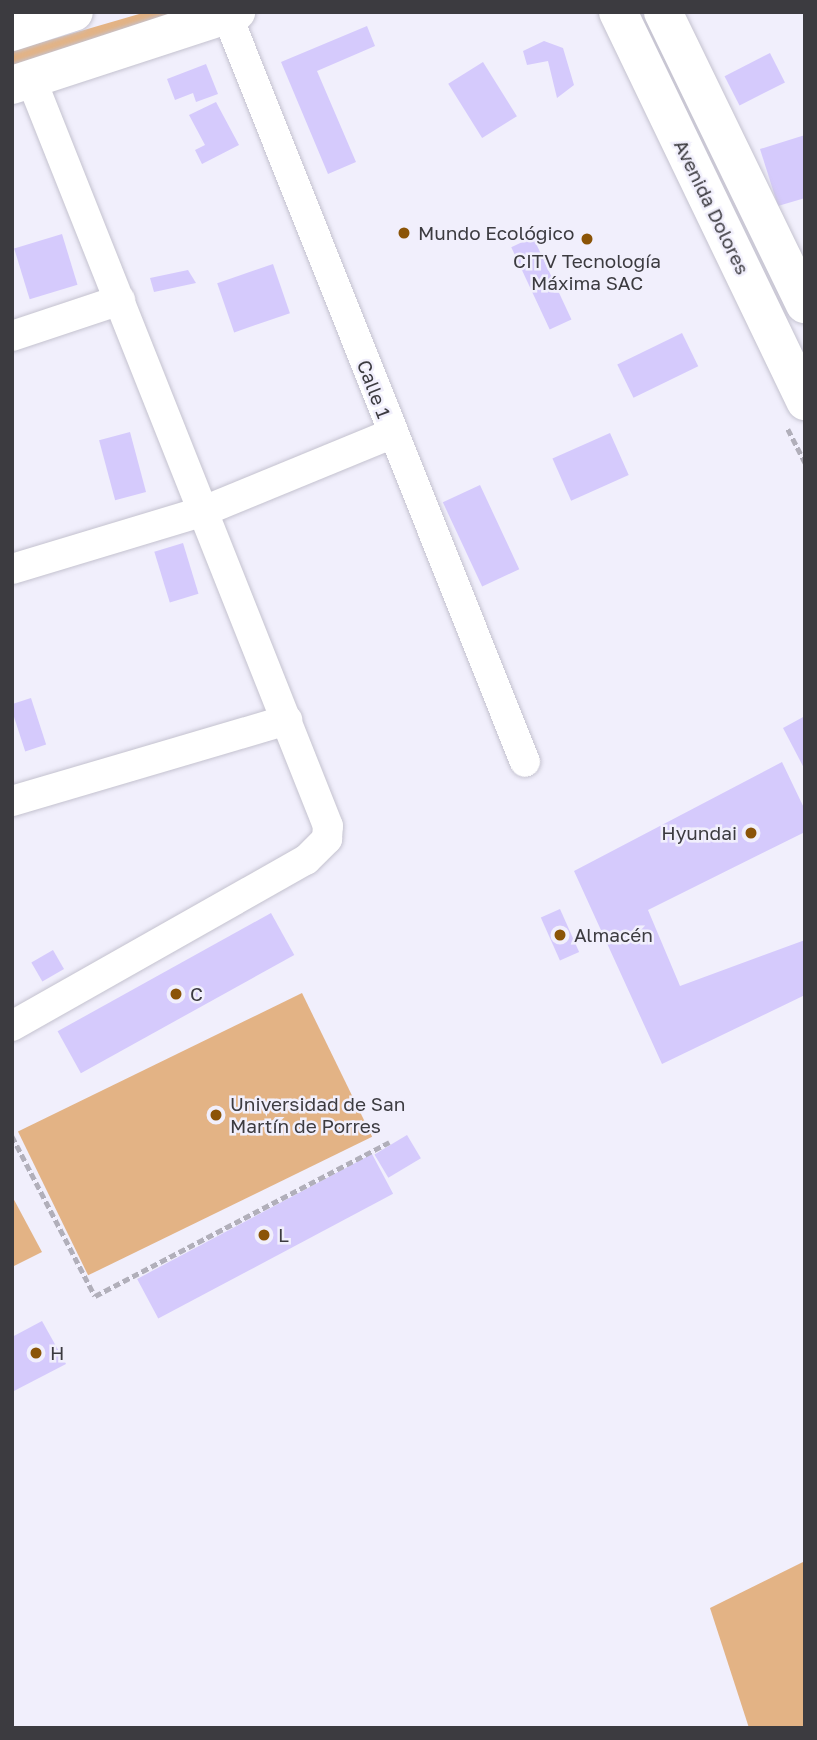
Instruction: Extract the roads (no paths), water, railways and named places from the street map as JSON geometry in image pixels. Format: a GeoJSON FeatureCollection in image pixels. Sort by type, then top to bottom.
{"type":"FeatureCollection","features":[{"type":"Feature","properties":{"kind":"main road"},"geometry":{"type":"LineString","coordinates":[[12,32],[74,12]]}},
{"type":"Feature","properties":{"kind":"main road","name":"Avenida Dolores"},"geometry":{"type":"LineString","coordinates":[[618,12],[805,401]]}},
{"type":"Feature","properties":{"kind":"main road"},"geometry":{"type":"LineString","coordinates":[[663,12],[805,304]]}},
{"type":"Feature","properties":{"kind":"main road"},"geometry":{"type":"LineString","coordinates":[[22,82],[232,14]]}},
{"type":"Feature","properties":{"kind":"street","name":"Calle 1"},"geometry":{"type":"LineString","coordinates":[[232,14],[391,434],[525,762]]}},
{"type":"Feature","properties":{"kind":"street"},"geometry":{"type":"LineString","coordinates":[[12,1026],[318,852],[328,826],[120,300],[22,82]]}},
{"type":"Feature","properties":{"kind":"street"},"geometry":{"type":"LineString","coordinates":[[12,336],[120,300]]}},
{"type":"Feature","properties":{"kind":"street"},"geometry":{"type":"LineString","coordinates":[[12,569],[204,511],[391,434]]}},
{"type":"Feature","properties":{"kind":"street"},"geometry":{"type":"LineString","coordinates":[[12,801],[287,720]]}},
{"type":"Feature","properties":{"kind":"place","name":"Mundo Ecológico"},"geometry":{"type":"Point","coordinates":[404,233]}},
{"type":"Feature","properties":{"kind":"place","name":"CITV Tecnología Máxima SAC"},"geometry":{"type":"Point","coordinates":[587,239]}},
{"type":"Feature","properties":{"kind":"place","name":"Hyundai"},"geometry":{"type":"Point","coordinates":[751,833]}},
{"type":"Feature","properties":{"kind":"place","name":"Almacén"},"geometry":{"type":"Point","coordinates":[560,935]}},
{"type":"Feature","properties":{"kind":"place","name":"C"},"geometry":{"type":"Point","coordinates":[176,994]}},
{"type":"Feature","properties":{"kind":"place","name":"Universidad de San Martín de Porres"},"geometry":{"type":"Point","coordinates":[216,1115]}},
{"type":"Feature","properties":{"kind":"place","name":"L"},"geometry":{"type":"Point","coordinates":[264,1235]}},
{"type":"Feature","properties":{"kind":"place","name":"H"},"geometry":{"type":"Point","coordinates":[36,1353]}}]}
